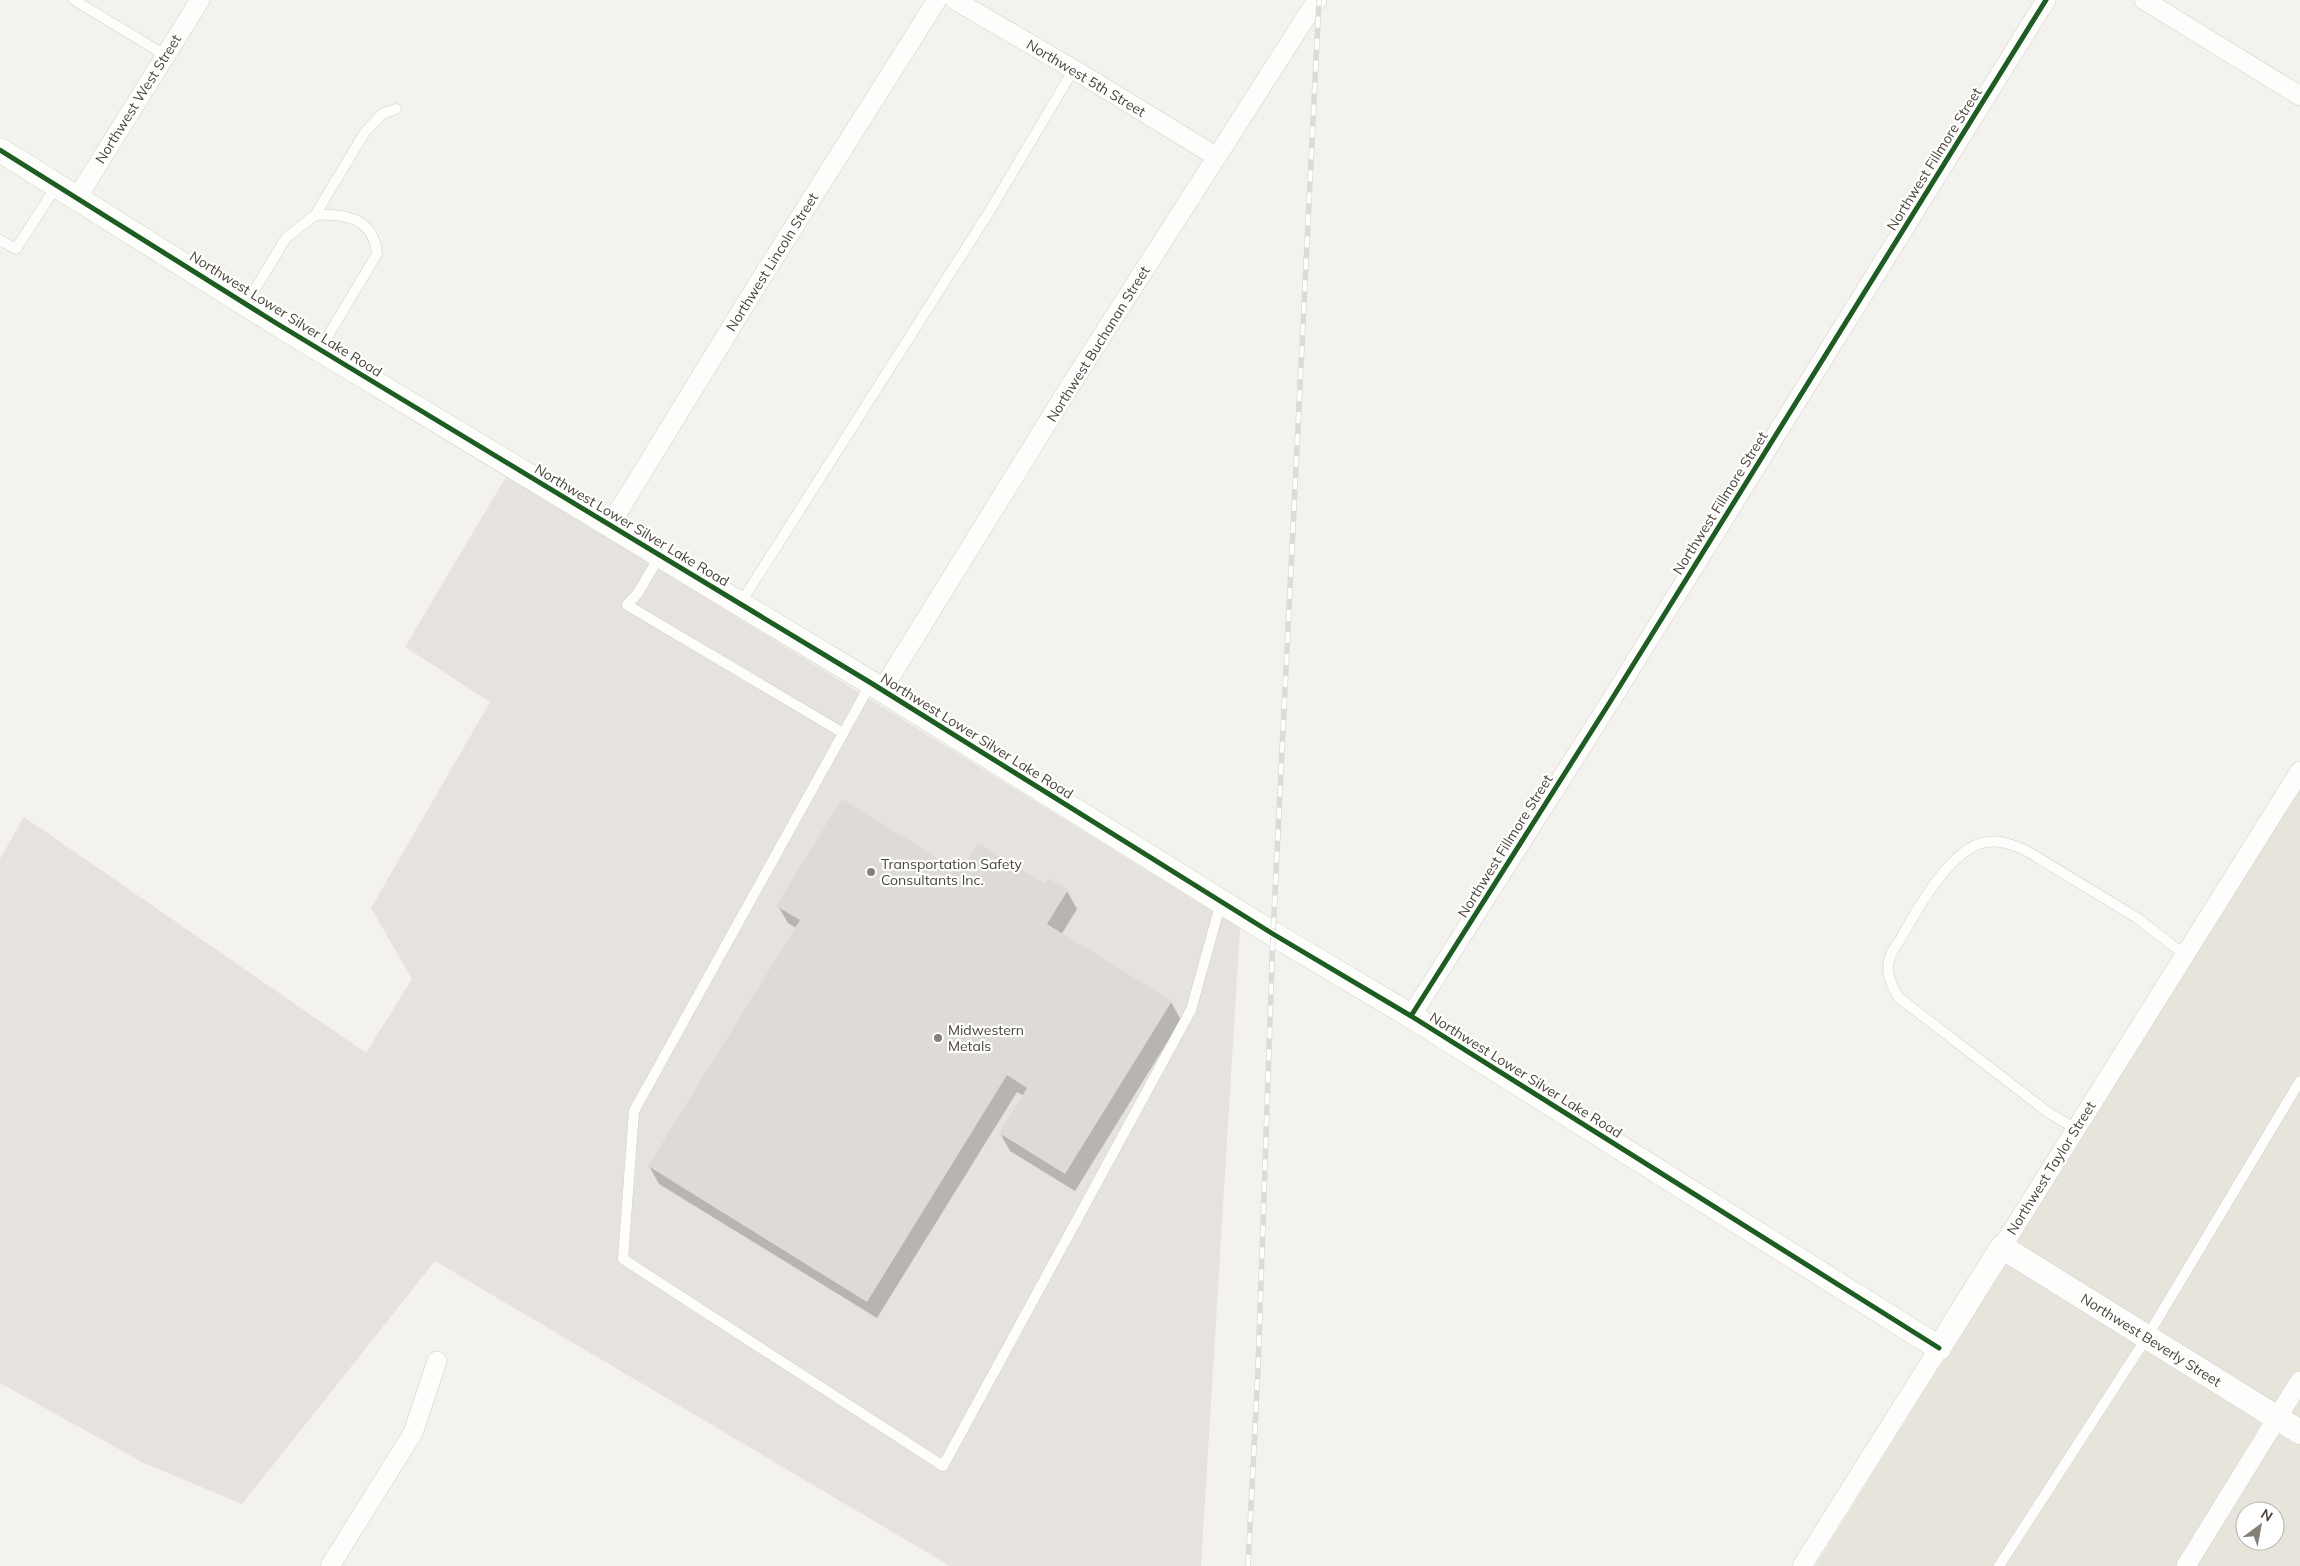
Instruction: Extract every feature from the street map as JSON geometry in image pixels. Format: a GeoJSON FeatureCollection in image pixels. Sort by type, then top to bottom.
{"type":"FeatureCollection","features":[{"type":"Feature","properties":{"kind":"street","name":"Northwest West Street"},"geometry":{"type":"LineString","coordinates":[[77,198],[200,0]]}},
{"type":"Feature","properties":{"kind":"street","name":"Northwest Lincoln Street"},"geometry":{"type":"LineString","coordinates":[[610,525],[754,290],[937,0]]}},
{"type":"Feature","properties":{"kind":"street","name":"Northwest 5th Street"},"geometry":{"type":"LineString","coordinates":[[955,0],[1074,69],[1216,157]]}},
{"type":"Feature","properties":{"kind":"street","name":"Northwest Buchanan Street"},"geometry":{"type":"LineString","coordinates":[[877,686],[1317,0]]}},
{"type":"Feature","properties":{"kind":"street","name":"Northwest Fillmore Street"},"geometry":{"type":"LineString","coordinates":[[1411,1016],[1615,693],[2046,0]]}},
{"type":"Feature","properties":{"kind":"street"},"geometry":{"type":"LineString","coordinates":[[2144,0],[2300,96]]}},
{"type":"Feature","properties":{"kind":"street","name":"Northwest Lower Silver Lake Road"},"geometry":{"type":"LineString","coordinates":[[0,150],[246,304],[877,686],[1221,901],[1411,1016],[1939,1348]]}},
{"type":"Feature","properties":{"kind":"street","name":"Northwest Taylor Street"},"geometry":{"type":"LineString","coordinates":[[1802,1566],[2300,771]]}},
{"type":"Feature","properties":{"kind":"street","name":"Northwest Beverly Street"},"geometry":{"type":"LineString","coordinates":[[2002,1246],[2300,1432]]}},
{"type":"Feature","properties":{"kind":"street"},"geometry":{"type":"LineString","coordinates":[[330,1566],[413,1433],[437,1361]]}},
{"type":"Feature","properties":{"kind":"street"},"geometry":{"type":"LineString","coordinates":[[2186,1566],[2300,1382]]}},
{"type":"Feature","properties":{"kind":"lane"},"geometry":{"type":"LineString","coordinates":[[74,0],[165,55]]}},
{"type":"Feature","properties":{"kind":"lane"},"geometry":{"type":"LineString","coordinates":[[740,604],[989,212],[1074,69]]}},
{"type":"Feature","properties":{"kind":"lane"},"geometry":{"type":"LineString","coordinates":[[246,304],[286,238],[315,215],[366,132],[382,114],[396,109]]}},
{"type":"Feature","properties":{"kind":"lane"},"geometry":{"type":"LineString","coordinates":[[1,242],[16,250],[57,185]]}},
{"type":"Feature","properties":{"kind":"lane"},"geometry":{"type":"LineString","coordinates":[[315,215],[336,213],[361,221],[376,242],[377,254],[320,349]]}},
{"type":"Feature","properties":{"kind":"lane"},"geometry":{"type":"LineString","coordinates":[[660,555],[638,593],[627,605],[843,733]]}},
{"type":"Feature","properties":{"kind":"lane"},"geometry":{"type":"LineString","coordinates":[[877,686],[843,733],[634,1111],[623,1259],[943,1466],[1191,1010],[1221,901]]}},
{"type":"Feature","properties":{"kind":"lane"},"geometry":{"type":"LineString","coordinates":[[2076,1129],[2026,1096],[1898,997],[1889,980],[1889,960],[1907,928],[1940,877],[1964,853],[1985,842],[2008,842],[2027,850],[2137,918],[2185,955]]}},
{"type":"Feature","properties":{"kind":"lane"},"geometry":{"type":"LineString","coordinates":[[1999,1566],[2146,1336],[2300,1080]]}},
{"type":"Feature","properties":{"kind":"shaded area"},"geometry":{"type":"Polygon","coordinates":[[[507,475],[1240,928],[1201,1566],[950,1566],[435,1261],[242,1504],[144,1463],[0,1383],[0,859],[24,817],[366,1053],[412,979],[371,908],[490,702],[405,647],[507,475]]]}},
{"type":"Feature","properties":{"kind":"shaded area"},"geometry":{"type":"Polygon","coordinates":[[[2300,787],[2300,1566],[1815,1566],[2300,787]]]}},
{"type":"Feature","properties":{"kind":"building","name":"Midwestern Metals"},"geometry":{"type":"Polygon","coordinates":[[[842,799],[960,872],[978,843],[1045,884],[1048,878],[1068,890],[1047,924],[1172,1001],[1065,1174],[999,1133],[1027,1088],[1007,1075],[867,1302],[648,1166],[800,920],[776,906],[842,799]]]}},
{"type":"Feature","properties":{"kind":"railway"},"geometry":{"type":"LineString","coordinates":[[1248,1566],[1258,1369],[1273,934],[1319,0]]}},
{"type":"Feature","properties":{"kind":"cycle path"},"geometry":{"type":"LineString","coordinates":[[1411,1016],[1610,702],[2046,0]]}},
{"type":"Feature","properties":{"kind":"cycle path"},"geometry":{"type":"LineString","coordinates":[[0,150],[276,323],[871,683],[1273,934],[1411,1016],[1939,1348]]}},
{"type":"Feature","properties":{"kind":"place","name":"Transportation Safety Consultants Inc."},"geometry":{"type":"Point","coordinates":[871,872]}},
{"type":"Feature","properties":{"kind":"place","name":"Midwestern Metals"},"geometry":{"type":"Point","coordinates":[938,1038]}}]}
